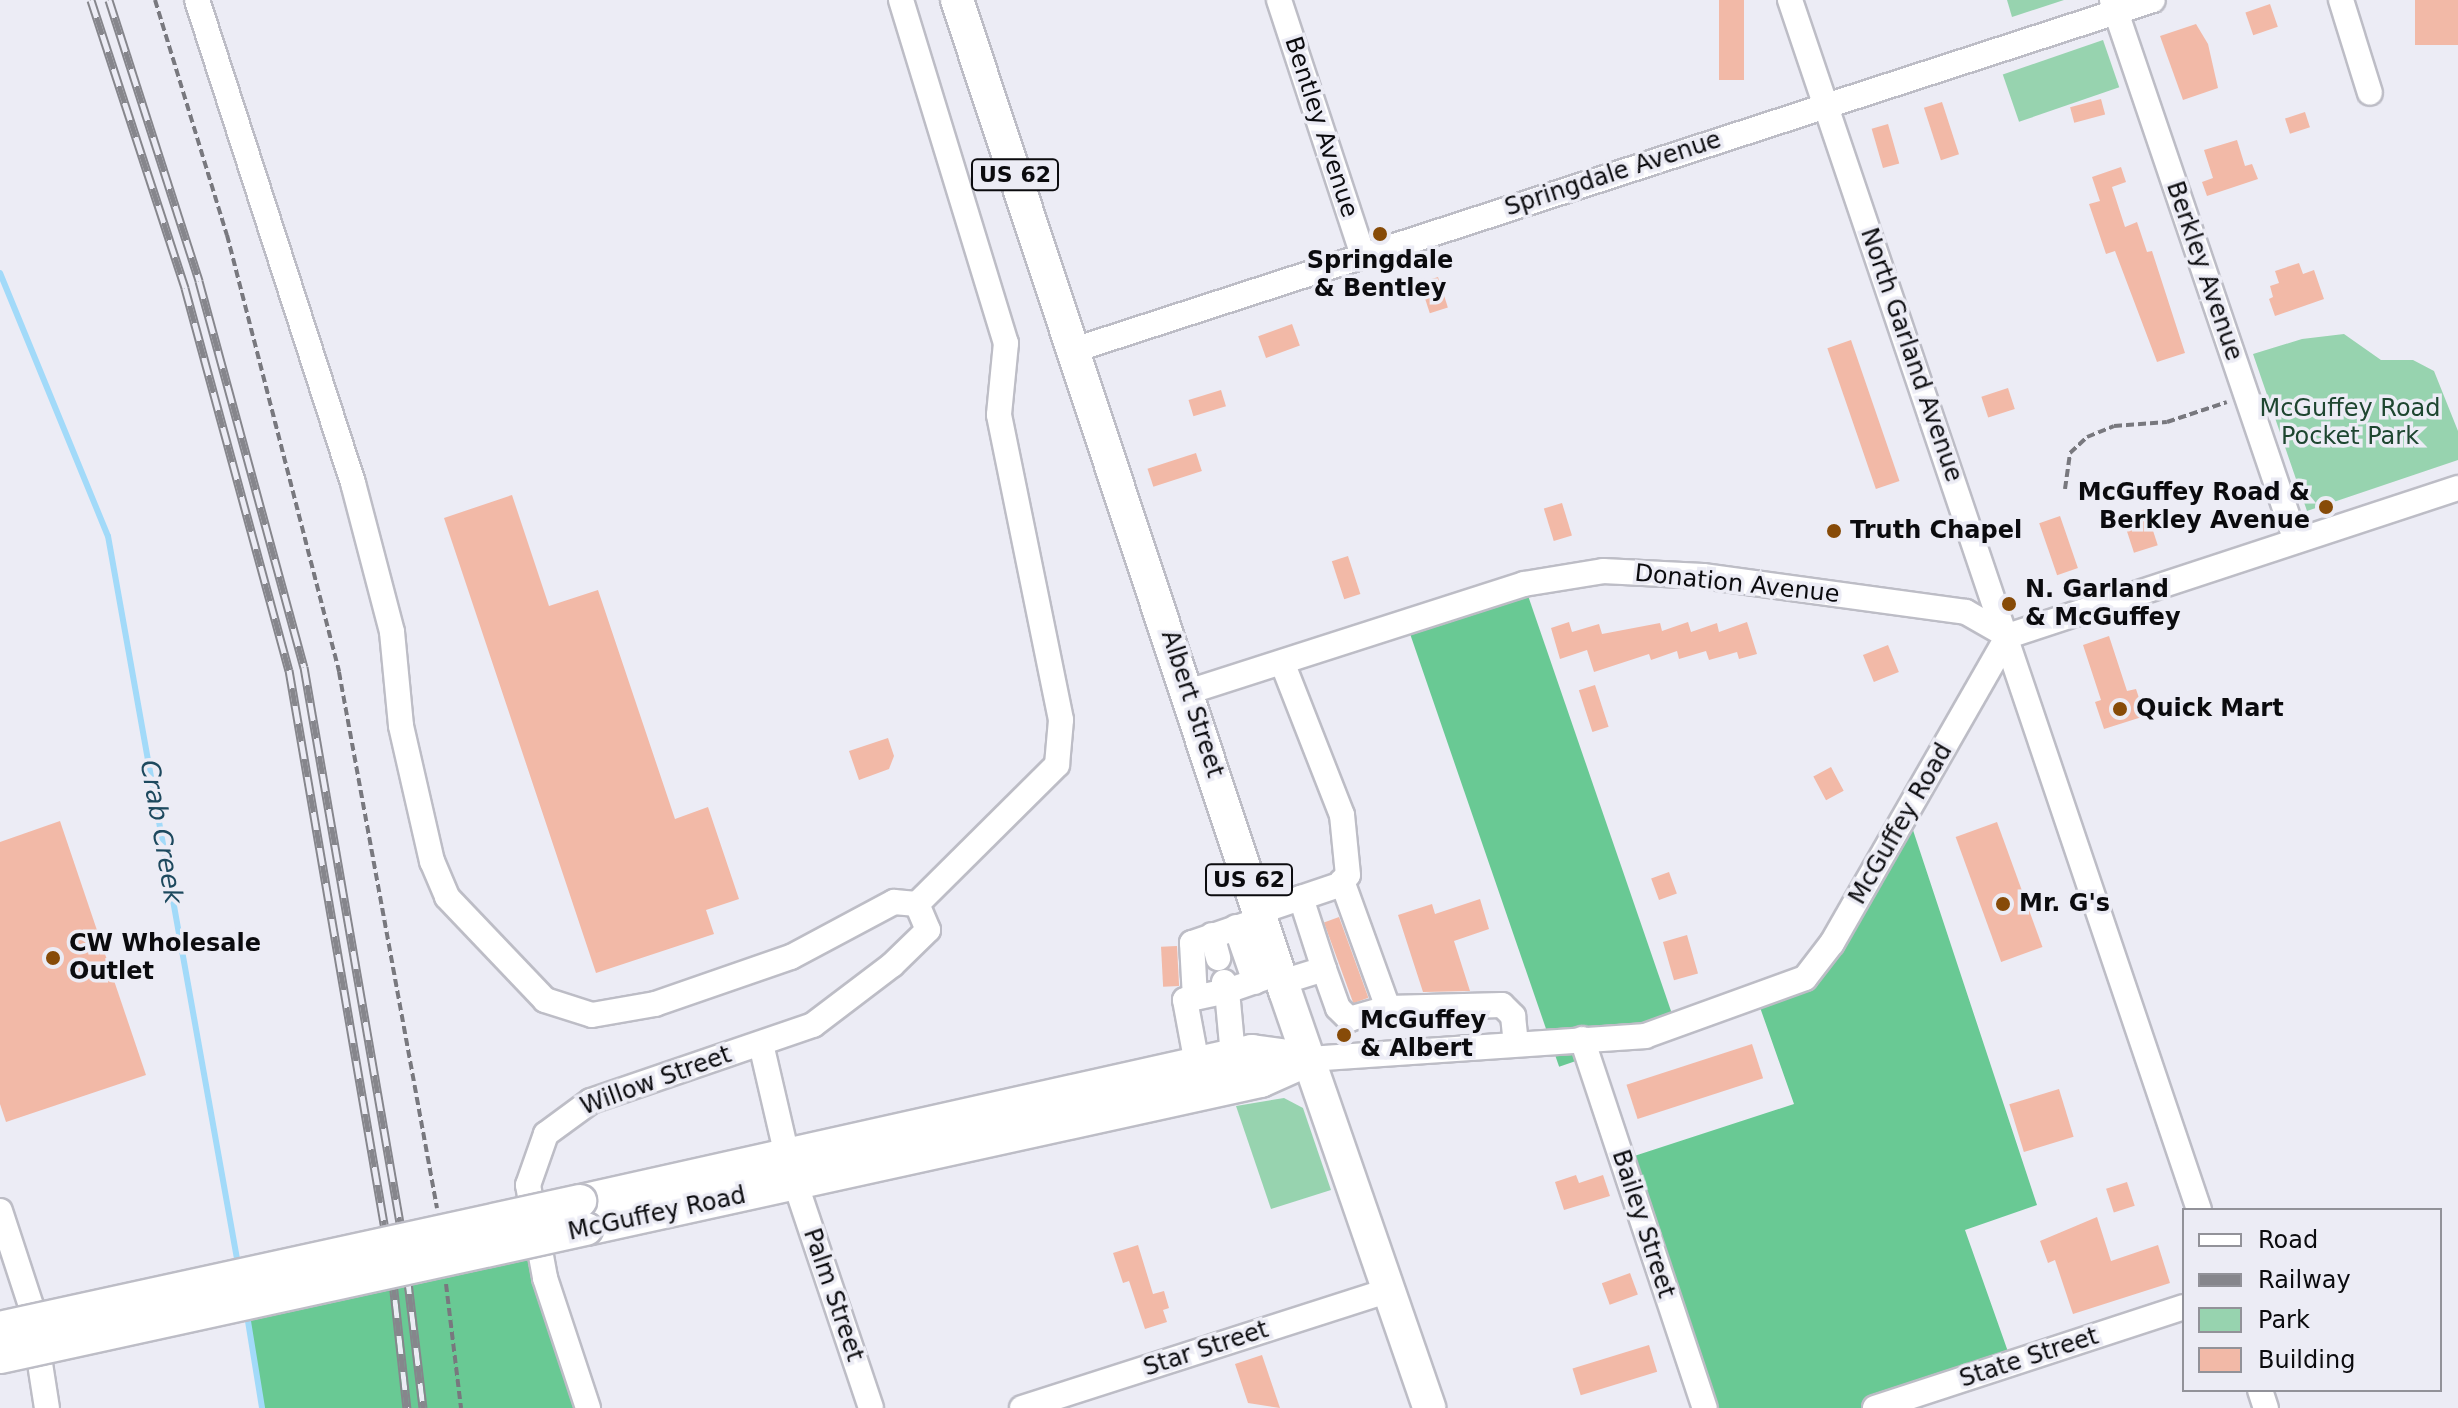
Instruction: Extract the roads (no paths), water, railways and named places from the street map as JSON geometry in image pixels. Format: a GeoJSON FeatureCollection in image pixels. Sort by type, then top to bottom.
{"type":"FeatureCollection","features":[{"type":"Feature","properties":{"kind":"main road","name":"Albert Street"},"geometry":{"type":"LineString","coordinates":[[957,0],[1188,692],[1272,979],[1310,1059],[1429,1408]]}},
{"type":"Feature","properties":{"kind":"main road","name":"McGuffey Road"},"geometry":{"type":"LineString","coordinates":[[791,1169],[1194,1049],[1232,1041],[1252,1051],[1310,1059]]}},
{"type":"Feature","properties":{"kind":"main road","name":"McGuffey Road"},"geometry":{"type":"LineString","coordinates":[[0,1357],[583,1215],[791,1169],[1261,1081],[1310,1059]]}},
{"type":"Feature","properties":{"kind":"main road","name":"McGuffey Road"},"geometry":{"type":"LineString","coordinates":[[0,1328],[583,1215]]}},
{"type":"Feature","properties":{"kind":"street"},"geometry":{"type":"LineString","coordinates":[[197,0],[353,483],[392,632],[405,741],[432,861],[447,897],[545,1000],[592,1015],[655,1004],[791,957],[894,902],[917,904],[1057,765],[1061,720],[999,415],[1006,343],[901,0]]}},
{"type":"Feature","properties":{"kind":"street","name":"Bentley Avenue"},"geometry":{"type":"LineString","coordinates":[[1279,0],[1363,255]]}},
{"type":"Feature","properties":{"kind":"street","name":"North Garland Avenue"},"geometry":{"type":"LineString","coordinates":[[1790,0],[2008,636],[2198,1208]]}},
{"type":"Feature","properties":{"kind":"street","name":"Springdale Avenue"},"geometry":{"type":"LineString","coordinates":[[1074,350],[1826,106],[2114,6],[2153,0]]}},
{"type":"Feature","properties":{"kind":"street"},"geometry":{"type":"LineString","coordinates":[[2341,0],[2370,93]]}},
{"type":"Feature","properties":{"kind":"street","name":"Berkley Avenue"},"geometry":{"type":"LineString","coordinates":[[2114,6],[2296,541]]}},
{"type":"Feature","properties":{"kind":"street"},"geometry":{"type":"LineString","coordinates":[[2008,636],[2458,488]]}},
{"type":"Feature","properties":{"kind":"street","name":"Donation Avenue"},"geometry":{"type":"LineString","coordinates":[[1188,692],[1524,584],[1603,571],[1703,576],[1966,612],[2008,636]]}},
{"type":"Feature","properties":{"kind":"street","name":"McGuffey Road"},"geometry":{"type":"LineString","coordinates":[[1310,1059],[1420,1048],[1645,1036],[1815,971],[2008,636]]}},
{"type":"Feature","properties":{"kind":"street"},"geometry":{"type":"LineString","coordinates":[[1194,1049],[1185,1000],[1195,998],[1215,962],[1252,919],[1342,881],[1348,875],[1349,855],[1342,815],[1282,662]]}},
{"type":"Feature","properties":{"kind":"street"},"geometry":{"type":"LineString","coordinates":[[1342,881],[1378,1012],[1368,1052]]}},
{"type":"Feature","properties":{"kind":"street"},"geometry":{"type":"LineString","coordinates":[[1301,898],[1338,1008],[1349,1019],[1417,1007],[1502,1005],[1513,1016],[1516,1043]]}},
{"type":"Feature","properties":{"kind":"street","name":"Willow Street"},"geometry":{"type":"LineString","coordinates":[[588,1408],[545,1278],[528,1185],[534,1156],[555,1125],[591,1101],[813,1025],[892,965],[928,930],[917,904]]}},
{"type":"Feature","properties":{"kind":"street"},"geometry":{"type":"LineString","coordinates":[[1215,962],[1272,979],[1324,969]]}},
{"type":"Feature","properties":{"kind":"street"},"geometry":{"type":"LineString","coordinates":[[1195,998],[1215,962]]}},
{"type":"Feature","properties":{"kind":"street"},"geometry":{"type":"LineString","coordinates":[[1215,962],[1232,1041]]}},
{"type":"Feature","properties":{"kind":"street"},"geometry":{"type":"LineString","coordinates":[[1417,1007],[1420,1048]]}},
{"type":"Feature","properties":{"kind":"street","name":"Bailey Street"},"geometry":{"type":"LineString","coordinates":[[1582,1039],[1705,1408]]}},
{"type":"Feature","properties":{"kind":"street","name":"Palm Street"},"geometry":{"type":"LineString","coordinates":[[761,1044],[791,1169],[871,1408]]}},
{"type":"Feature","properties":{"kind":"street"},"geometry":{"type":"LineString","coordinates":[[0,1211],[31,1306],[47,1408]]}},
{"type":"Feature","properties":{"kind":"street","name":"Star Street"},"geometry":{"type":"LineString","coordinates":[[1022,1408],[1389,1290]]}},
{"type":"Feature","properties":{"kind":"street","name":"State Street"},"geometry":{"type":"LineString","coordinates":[[1875,1408],[2182,1308]]}},
{"type":"Feature","properties":{"kind":"waterway","name":"Crab Creek"},"geometry":{"type":"LineString","coordinates":[[0,273],[108,536],[238,1264]]}},
{"type":"Feature","properties":{"kind":"waterway","name":"Crab Creek"},"geometry":{"type":"LineString","coordinates":[[247,1315],[262,1408]]}},
{"type":"Feature","properties":{"kind":"railway"},"geometry":{"type":"LineString","coordinates":[[91,0],[185,288],[289,670],[391,1264],[407,1408]]}},
{"type":"Feature","properties":{"kind":"railway"},"geometry":{"type":"LineString","coordinates":[[109,0],[199,281],[304,667],[403,1240],[423,1408]]}},
{"type":"Feature","properties":{"kind":"place","name":"Springdale & Bentley"},"geometry":{"type":"Point","coordinates":[1380,234]}},
{"type":"Feature","properties":{"kind":"place","name":"McGuffey Road & Berkley Avenue"},"geometry":{"type":"Point","coordinates":[2326,507]}},
{"type":"Feature","properties":{"kind":"place","name":"Truth Chapel"},"geometry":{"type":"Point","coordinates":[1834,531]}},
{"type":"Feature","properties":{"kind":"place","name":"N. Garland & McGuffey"},"geometry":{"type":"Point","coordinates":[2009,604]}},
{"type":"Feature","properties":{"kind":"place","name":"Quick Mart"},"geometry":{"type":"Point","coordinates":[2120,709]}},
{"type":"Feature","properties":{"kind":"place","name":"Mr. G's"},"geometry":{"type":"Point","coordinates":[2003,904]}},
{"type":"Feature","properties":{"kind":"place","name":"CW Wholesale Outlet"},"geometry":{"type":"Point","coordinates":[53,958]}},
{"type":"Feature","properties":{"kind":"place","name":"McGuffey & Albert"},"geometry":{"type":"Point","coordinates":[1344,1035]}},
{"type":"Feature","properties":{"kind":"park label","name":"McGuffey Road Pocket Park"},"geometry":{"type":"Point","coordinates":[2350,423]}}]}
